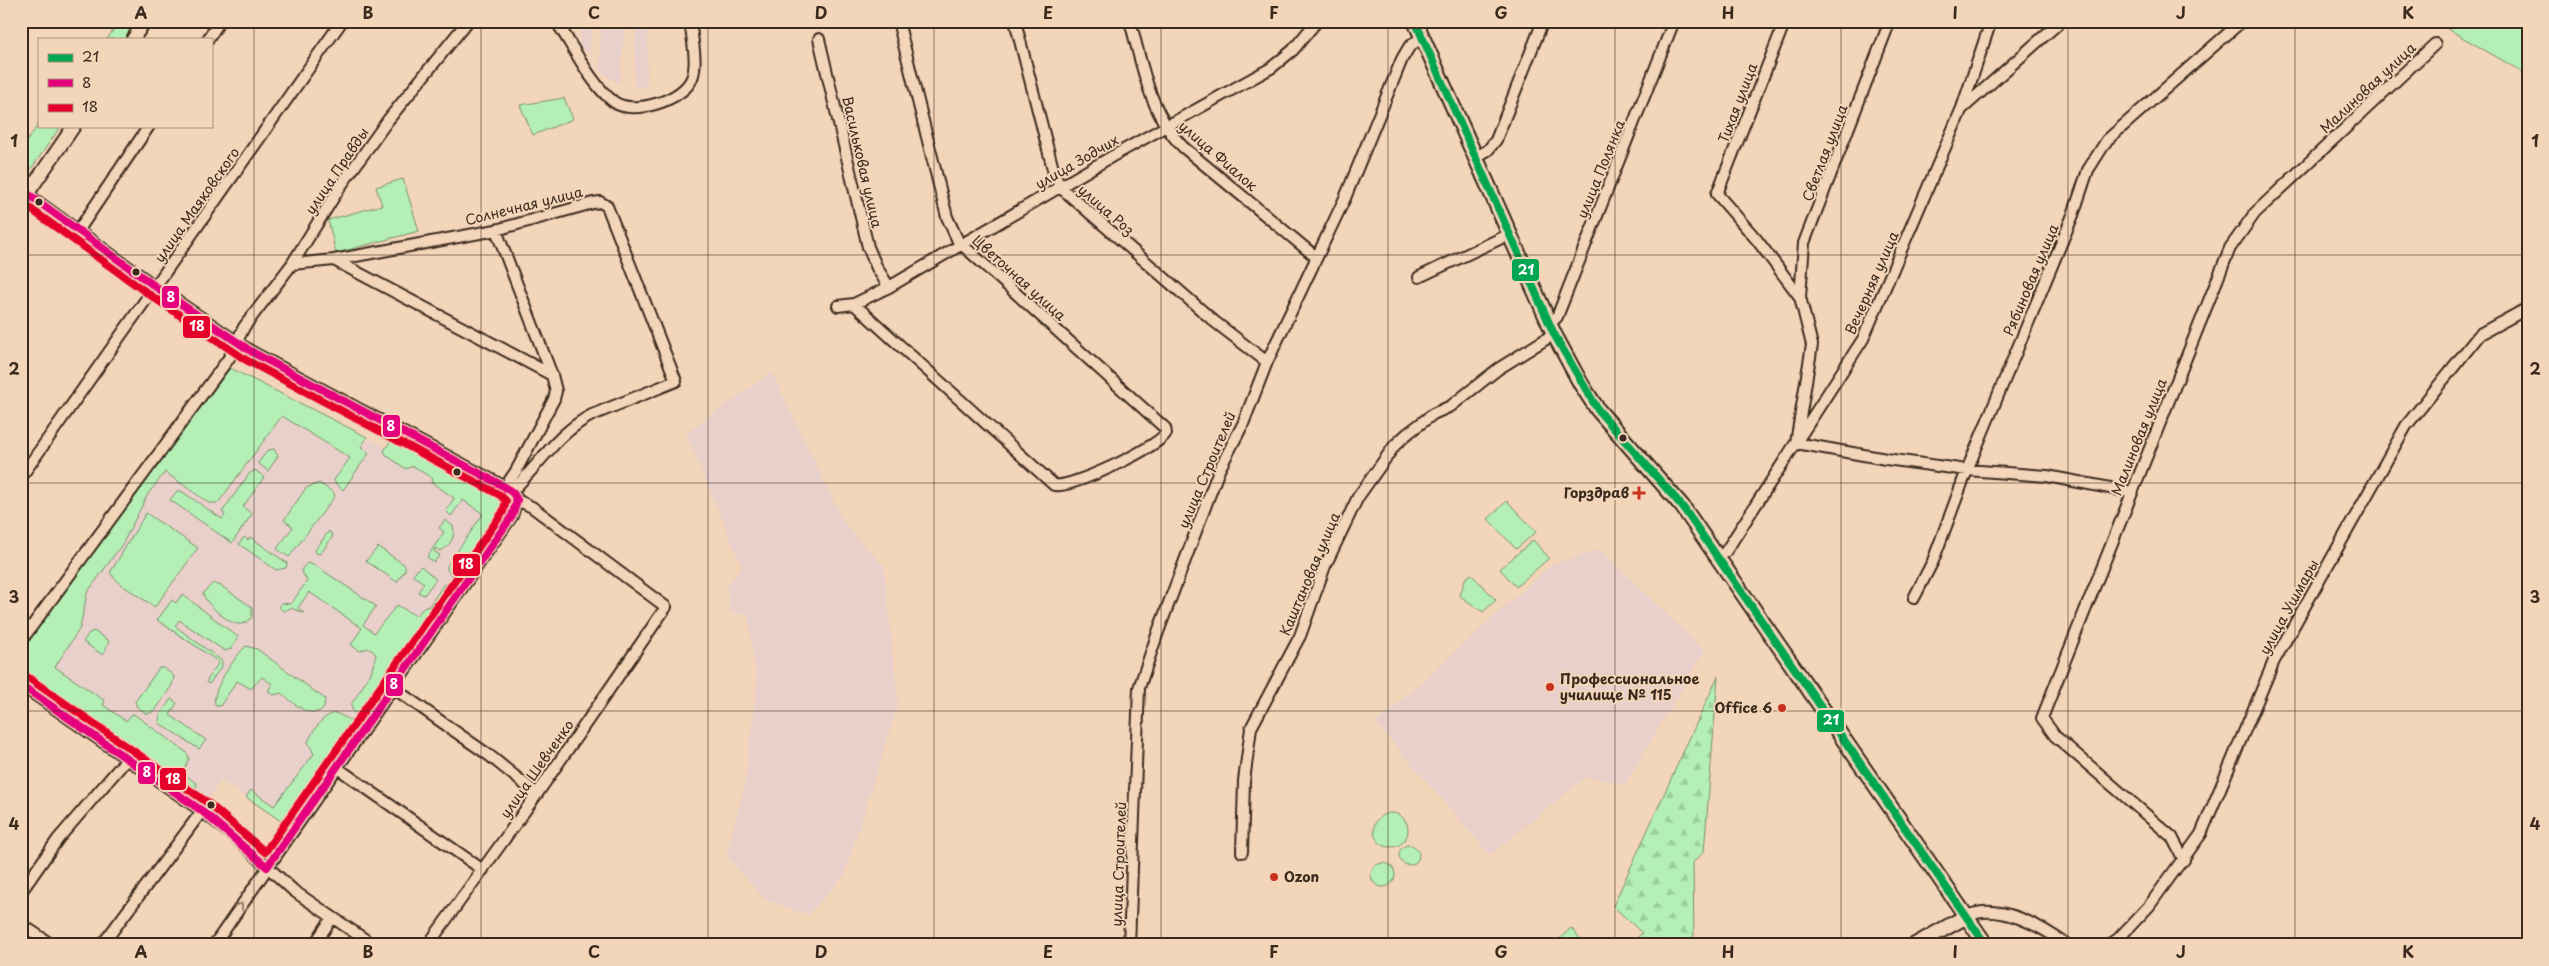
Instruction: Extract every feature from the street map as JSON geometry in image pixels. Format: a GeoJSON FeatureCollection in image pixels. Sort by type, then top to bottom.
{"type":"FeatureCollection","features":[{"type":"Feature","properties":{"kind":"main road"},"geometry":{"type":"LineString","coordinates":[[1415,21],[1552,329],[1593,402],[1672,492],[1986,945]]}},
{"type":"Feature","properties":{"kind":"main road"},"geometry":{"type":"LineString","coordinates":[[1915,945],[1967,916]]}},
{"type":"Feature","properties":{"kind":"street"},"geometry":{"type":"LineString","coordinates":[[135,38],[146,21]]}},
{"type":"Feature","properties":{"kind":"street"},"geometry":{"type":"LineString","coordinates":[[209,38],[220,21]]}},
{"type":"Feature","properties":{"kind":"street","name":"улица Маяковского"},"geometry":{"type":"LineString","coordinates":[[21,477],[342,21]]}},
{"type":"Feature","properties":{"kind":"street","name":"улица Правды"},"geometry":{"type":"LineString","coordinates":[[21,641],[229,358],[244,327],[292,264],[332,198],[377,135],[468,21]]}},
{"type":"Feature","properties":{"kind":"street"},"geometry":{"type":"LineString","coordinates":[[556,21],[604,92],[620,106],[632,108],[651,105],[677,94],[690,83],[693,70],[690,21]]}},
{"type":"Feature","properties":{"kind":"street","name":"Цветочная улица"},"geometry":{"type":"LineString","coordinates":[[854,304],[1054,485],[1064,485],[1126,460],[1163,438],[1166,431],[1165,428],[962,246],[947,217],[898,21]]}},
{"type":"Feature","properties":{"kind":"street","name":"улица Роз"},"geometry":{"type":"LineString","coordinates":[[1015,21],[1054,173],[1060,188],[1215,322],[1267,362]]}},
{"type":"Feature","properties":{"kind":"street","name":"улица Фиалок"},"geometry":{"type":"LineString","coordinates":[[1130,21],[1155,105],[1165,127],[1184,147],[1316,257]]}},
{"type":"Feature","properties":{"kind":"street","name":"улица Зодчих"},"geometry":{"type":"LineString","coordinates":[[838,306],[854,304],[889,287],[1276,65],[1298,45],[1317,21]]}},
{"type":"Feature","properties":{"kind":"street"},"geometry":{"type":"LineString","coordinates":[[1476,157],[1488,150],[1498,136],[1543,21]]}},
{"type":"Feature","properties":{"kind":"street","name":"улица Полянка"},"geometry":{"type":"LineString","coordinates":[[1552,329],[1674,21]]}},
{"type":"Feature","properties":{"kind":"street","name":"Тихая улица"},"geometry":{"type":"LineString","coordinates":[[1785,21],[1717,194],[1758,240],[1800,297]]}},
{"type":"Feature","properties":{"kind":"street","name":"Светлая улица"},"geometry":{"type":"LineString","coordinates":[[1800,297],[1804,243],[1890,21]]}},
{"type":"Feature","properties":{"kind":"street","name":"Вечерняя улица"},"geometry":{"type":"LineString","coordinates":[[1719,558],[1726,551],[1863,339],[1962,108],[1991,21]]}},
{"type":"Feature","properties":{"kind":"street"},"geometry":{"type":"LineString","coordinates":[[1962,108],[2061,21]]}},
{"type":"Feature","properties":{"kind":"street","name":"Рябиновая улица"},"geometry":{"type":"LineString","coordinates":[[1914,598],[1933,561],[1967,470],[2073,215],[2088,170],[2107,140],[2242,21]]}},
{"type":"Feature","properties":{"kind":"street","name":"улица Строителей"},"geometry":{"type":"LineString","coordinates":[[1129,945],[1139,688],[1202,512],[1223,461],[1244,424],[1267,362],[1345,198],[1402,60],[1409,47],[1422,37]]}},
{"type":"Feature","properties":{"kind":"street","name":"Васильковая улица"},"geometry":{"type":"LineString","coordinates":[[819,38],[868,247],[877,268],[889,287]]}},
{"type":"Feature","properties":{"kind":"street","name":"Малиновая улица"},"geometry":{"type":"LineString","coordinates":[[2184,860],[2172,837],[2055,736],[2042,718],[2230,248],[2256,214],[2435,44]]}},
{"type":"Feature","properties":{"kind":"street"},"geometry":{"type":"LineString","coordinates":[[73,128],[23,196],[78,231],[156,287],[238,342],[308,384],[511,493]]}},
{"type":"Feature","properties":{"kind":"street"},"geometry":{"type":"LineString","coordinates":[[78,231],[148,128]]}},
{"type":"Feature","properties":{"kind":"street","name":"Солнечная улица"},"geometry":{"type":"LineString","coordinates":[[292,264],[334,260],[496,230],[593,203],[604,203],[611,213],[676,381],[600,411],[578,422],[560,437],[511,493]]}},
{"type":"Feature","properties":{"kind":"street"},"geometry":{"type":"LineString","coordinates":[[214,945],[512,516],[511,493],[516,471],[554,399],[556,391],[552,375],[496,230]]}},
{"type":"Feature","properties":{"kind":"street"},"geometry":{"type":"LineString","coordinates":[[1419,277],[1510,234]]}},
{"type":"Feature","properties":{"kind":"street"},"geometry":{"type":"LineString","coordinates":[[334,260],[552,375]]}},
{"type":"Feature","properties":{"kind":"street"},"geometry":{"type":"LineString","coordinates":[[1800,297],[1812,345],[1796,443],[1886,459],[1967,470],[2048,476],[2132,492]]}},
{"type":"Feature","properties":{"kind":"street","name":"улица Ушмары"},"geometry":{"type":"LineString","coordinates":[[2109,945],[2118,939],[2148,906],[2184,860],[2201,834],[2274,662],[2406,426],[2480,334],[2528,308]]}},
{"type":"Feature","properties":{"kind":"street","name":"Каштановая улица"},"geometry":{"type":"LineString","coordinates":[[1242,852],[1244,781],[1251,728],[1300,636],[1325,566],[1358,497],[1395,444],[1433,414],[1451,406],[1489,375],[1552,329]]}},
{"type":"Feature","properties":{"kind":"street","name":"улица Шевченко"},"geometry":{"type":"LineString","coordinates":[[428,945],[537,794],[666,607],[511,493]]}},
{"type":"Feature","properties":{"kind":"street"},"geometry":{"type":"LineString","coordinates":[[21,685],[202,811],[236,838],[294,890],[372,945]]}},
{"type":"Feature","properties":{"kind":"street"},"geometry":{"type":"LineString","coordinates":[[392,687],[490,756],[537,794]]}},
{"type":"Feature","properties":{"kind":"street"},"geometry":{"type":"LineString","coordinates":[[21,892],[58,840],[127,759]]}},
{"type":"Feature","properties":{"kind":"street"},"geometry":{"type":"LineString","coordinates":[[336,767],[483,870]]}},
{"type":"Feature","properties":{"kind":"street"},"geometry":{"type":"LineString","coordinates":[[102,945],[202,811]]}},
{"type":"Feature","properties":{"kind":"street"},"geometry":{"type":"LineString","coordinates":[[1967,916],[1978,911],[2003,914],[2045,930],[2067,945]]}},
{"type":"Feature","properties":{"kind":"street"},"geometry":{"type":"LineString","coordinates":[[314,945],[332,918]]}},
{"type":"Feature","properties":{"kind":"street"},"geometry":{"type":"LineString","coordinates":[[21,924],[52,945]]}},
{"type":"Feature","properties":{"kind":"shaded area"},"geometry":{"type":"Polygon","coordinates":[[[576,21],[593,21],[589,54],[579,46],[580,27],[576,21]]]}},
{"type":"Feature","properties":{"kind":"shaded area"},"geometry":{"type":"Polygon","coordinates":[[[602,21],[625,21],[620,84],[599,71],[602,21]]]}},
{"type":"Feature","properties":{"kind":"shaded area"},"geometry":{"type":"Polygon","coordinates":[[[636,21],[648,21],[647,87],[634,86],[636,21]]]}},
{"type":"Feature","properties":{"kind":"shaded area"},"geometry":{"type":"Polygon","coordinates":[[[230,368],[502,507],[281,821],[221,780],[207,800],[21,670],[21,649],[230,368]]]}},
{"type":"Feature","properties":{"kind":"shaded area"},"geometry":{"type":"Polygon","coordinates":[[[772,372],[845,525],[884,566],[898,704],[844,876],[808,915],[764,899],[726,855],[744,788],[757,685],[748,614],[730,613],[727,586],[742,567],[686,433],[772,372]]]}},
{"type":"Feature","properties":{"kind":"shaded area","name":"Профессиональное училище № 115"},"geometry":{"type":"Polygon","coordinates":[[[1600,550],[1705,651],[1625,784],[1586,777],[1490,855],[1376,723],[1552,564],[1600,550]]]}},
{"type":"Feature","properties":{"kind":"green space"},"geometry":{"type":"Polygon","coordinates":[[[111,21],[138,21],[127,38],[108,38],[114,29],[111,21]]]}},
{"type":"Feature","properties":{"kind":"green space"},"geometry":{"type":"Polygon","coordinates":[[[2434,21],[2528,21],[2528,75],[2434,21]]]}},
{"type":"Feature","properties":{"kind":"green space"},"geometry":{"type":"Polygon","coordinates":[[[564,98],[573,119],[533,135],[520,105],[564,98]]]}},
{"type":"Feature","properties":{"kind":"green space"},"geometry":{"type":"Polygon","coordinates":[[[38,125],[38,128],[60,128],[31,169],[21,156],[21,149],[38,125]]]}},
{"type":"Feature","properties":{"kind":"green space"},"geometry":{"type":"Polygon","coordinates":[[[403,179],[419,231],[336,253],[328,220],[382,205],[376,187],[403,179]]]}},
{"type":"Feature","properties":{"kind":"green space"},"geometry":{"type":"Polygon","coordinates":[[[230,368],[367,437],[361,447],[369,453],[343,490],[334,480],[350,458],[282,416],[218,503],[209,503],[165,472],[148,494],[123,543],[87,593],[80,628],[55,667],[105,701],[103,705],[126,721],[132,714],[135,715],[187,753],[189,758],[183,773],[197,784],[194,791],[21,670],[21,649],[230,368]]]}},
{"type":"Feature","properties":{"kind":"green space"},"geometry":{"type":"Polygon","coordinates":[[[391,440],[493,493],[506,505],[504,513],[462,576],[452,575],[447,570],[447,566],[483,514],[463,500],[451,516],[446,511],[454,498],[431,482],[433,479],[413,466],[406,469],[386,455],[384,451],[391,440]]]}},
{"type":"Feature","properties":{"kind":"green space"},"geometry":{"type":"Polygon","coordinates":[[[274,449],[278,456],[268,471],[258,463],[268,450],[274,449]]]}},
{"type":"Feature","properties":{"kind":"green space"},"geometry":{"type":"Polygon","coordinates":[[[255,470],[264,477],[243,507],[252,514],[232,543],[170,500],[177,491],[181,491],[222,519],[225,514],[222,512],[249,474],[255,470]]]}},
{"type":"Feature","properties":{"kind":"green space"},"geometry":{"type":"Polygon","coordinates":[[[319,483],[333,492],[335,496],[289,557],[277,549],[293,527],[284,520],[306,488],[319,483]]]}},
{"type":"Feature","properties":{"kind":"green space"},"geometry":{"type":"Polygon","coordinates":[[[1507,501],[1536,532],[1516,549],[1488,519],[1507,501]]]}},
{"type":"Feature","properties":{"kind":"green space"},"geometry":{"type":"Polygon","coordinates":[[[146,513],[198,548],[155,607],[120,584],[110,573],[146,513]]]}},
{"type":"Feature","properties":{"kind":"green space"},"geometry":{"type":"Polygon","coordinates":[[[445,520],[453,526],[453,537],[444,549],[440,551],[435,548],[434,551],[440,555],[434,562],[427,557],[444,532],[439,528],[445,520]]]}},
{"type":"Feature","properties":{"kind":"green space"},"geometry":{"type":"Polygon","coordinates":[[[329,531],[333,536],[321,553],[317,554],[315,550],[329,531]]]}},
{"type":"Feature","properties":{"kind":"green space"},"geometry":{"type":"Polygon","coordinates":[[[244,537],[248,540],[250,537],[287,563],[286,568],[276,570],[239,544],[244,537]]]}},
{"type":"Feature","properties":{"kind":"green space"},"geometry":{"type":"Polygon","coordinates":[[[1533,540],[1549,558],[1516,587],[1500,569],[1533,540]]]}},
{"type":"Feature","properties":{"kind":"green space"},"geometry":{"type":"Polygon","coordinates":[[[378,547],[405,565],[405,570],[397,582],[366,561],[378,547]]]}},
{"type":"Feature","properties":{"kind":"green space"},"geometry":{"type":"Polygon","coordinates":[[[307,563],[316,566],[376,606],[363,625],[374,633],[397,605],[416,616],[423,608],[429,606],[444,584],[448,584],[452,590],[363,717],[353,712],[351,705],[371,673],[376,655],[367,648],[360,651],[351,645],[362,628],[309,592],[298,608],[304,613],[291,608],[283,611],[279,607],[281,603],[291,604],[307,581],[301,570],[307,563]]]}},
{"type":"Feature","properties":{"kind":"green space"},"geometry":{"type":"Polygon","coordinates":[[[421,566],[436,579],[424,595],[418,592],[424,583],[412,575],[421,566]]]}},
{"type":"Feature","properties":{"kind":"green space"},"geometry":{"type":"Polygon","coordinates":[[[1471,574],[1496,600],[1483,612],[1460,596],[1465,579],[1471,574]]]}},
{"type":"Feature","properties":{"kind":"green space"},"geometry":{"type":"Polygon","coordinates":[[[213,583],[221,586],[252,607],[252,617],[244,623],[238,624],[217,612],[207,602],[203,593],[213,583]]]}},
{"type":"Feature","properties":{"kind":"green space"},"geometry":{"type":"Polygon","coordinates":[[[182,594],[238,637],[231,649],[225,651],[179,620],[175,626],[222,661],[222,666],[209,684],[206,682],[219,662],[157,620],[172,600],[176,603],[182,594]]]}},
{"type":"Feature","properties":{"kind":"green space"},"geometry":{"type":"Polygon","coordinates":[[[94,631],[109,641],[103,655],[83,642],[89,633],[94,631]]]}},
{"type":"Feature","properties":{"kind":"green space"},"geometry":{"type":"Polygon","coordinates":[[[246,646],[257,649],[325,699],[324,708],[319,711],[307,711],[281,693],[274,695],[268,691],[272,684],[262,677],[251,689],[237,681],[220,706],[216,706],[215,700],[219,684],[236,657],[246,646]]]}},
{"type":"Feature","properties":{"kind":"green space"},"geometry":{"type":"Polygon","coordinates":[[[159,668],[163,668],[172,674],[174,677],[172,685],[155,711],[147,714],[137,707],[135,702],[159,668]]]}},
{"type":"Feature","properties":{"kind":"green space"},"geometry":{"type":"Polygon","coordinates":[[[1718,676],[1704,852],[1693,862],[1694,945],[1630,945],[1642,933],[1613,906],[1718,676]]]}},
{"type":"Feature","properties":{"kind":"green space"},"geometry":{"type":"Polygon","coordinates":[[[171,699],[177,703],[170,715],[206,740],[199,749],[159,723],[160,715],[171,699]]]}},
{"type":"Feature","properties":{"kind":"green space"},"geometry":{"type":"Polygon","coordinates":[[[336,713],[352,721],[281,821],[246,797],[251,790],[274,806],[314,754],[308,742],[316,728],[327,716],[336,713]]]}},
{"type":"Feature","properties":{"kind":"green space"},"geometry":{"type":"Polygon","coordinates":[[[1391,813],[1398,814],[1403,818],[1407,823],[1407,837],[1403,842],[1398,846],[1391,847],[1384,846],[1379,842],[1375,837],[1374,830],[1375,823],[1379,818],[1384,814],[1391,813]]]}},
{"type":"Feature","properties":{"kind":"green space"},"geometry":{"type":"Polygon","coordinates":[[[1409,845],[1416,848],[1419,855],[1416,862],[1409,865],[1402,862],[1399,855],[1402,848],[1409,845]]]}},
{"type":"Feature","properties":{"kind":"green space"},"geometry":{"type":"Polygon","coordinates":[[[1383,863],[1392,866],[1395,875],[1392,884],[1383,887],[1374,884],[1371,875],[1374,866],[1383,863]]]}},
{"type":"Feature","properties":{"kind":"green space"},"geometry":{"type":"Polygon","coordinates":[[[1571,928],[1586,945],[1553,945],[1571,928]]]}},
{"type":"Feature","properties":{"kind":"transit line","name":"21"},"geometry":{"type":"LineString","coordinates":[[1415,21],[1554,334],[1598,410],[1682,506],[1986,945]]}},
{"type":"Feature","properties":{"kind":"transit line","name":"8"},"geometry":{"type":"LineString","coordinates":[[21,189],[156,287],[252,352],[505,487],[513,493],[517,500]]}},
{"type":"Feature","properties":{"kind":"transit line","name":"18"},"geometry":{"type":"LineString","coordinates":[[21,202],[150,295],[246,360],[500,495],[506,501],[503,512],[265,852],[208,803],[27,677]]}},
{"type":"Feature","properties":{"kind":"transit line","name":"8"},"geometry":{"type":"LineString","coordinates":[[267,867],[512,516],[517,500]]}},
{"type":"Feature","properties":{"kind":"transit line","name":"8"},"geometry":{"type":"LineString","coordinates":[[21,685],[202,811],[267,867]]}},
{"type":"Feature","properties":{"kind":"place","name":"Горздрав"},"geometry":{"type":"Point","coordinates":[1639,493]}},
{"type":"Feature","properties":{"kind":"place","name":"Профессиональное училище № 115"},"geometry":{"type":"Point","coordinates":[1550,687]}},
{"type":"Feature","properties":{"kind":"place","name":"Office 6"},"geometry":{"type":"Point","coordinates":[1782,708]}},
{"type":"Feature","properties":{"kind":"place","name":"Ozon"},"geometry":{"type":"Point","coordinates":[1274,877]}}]}
